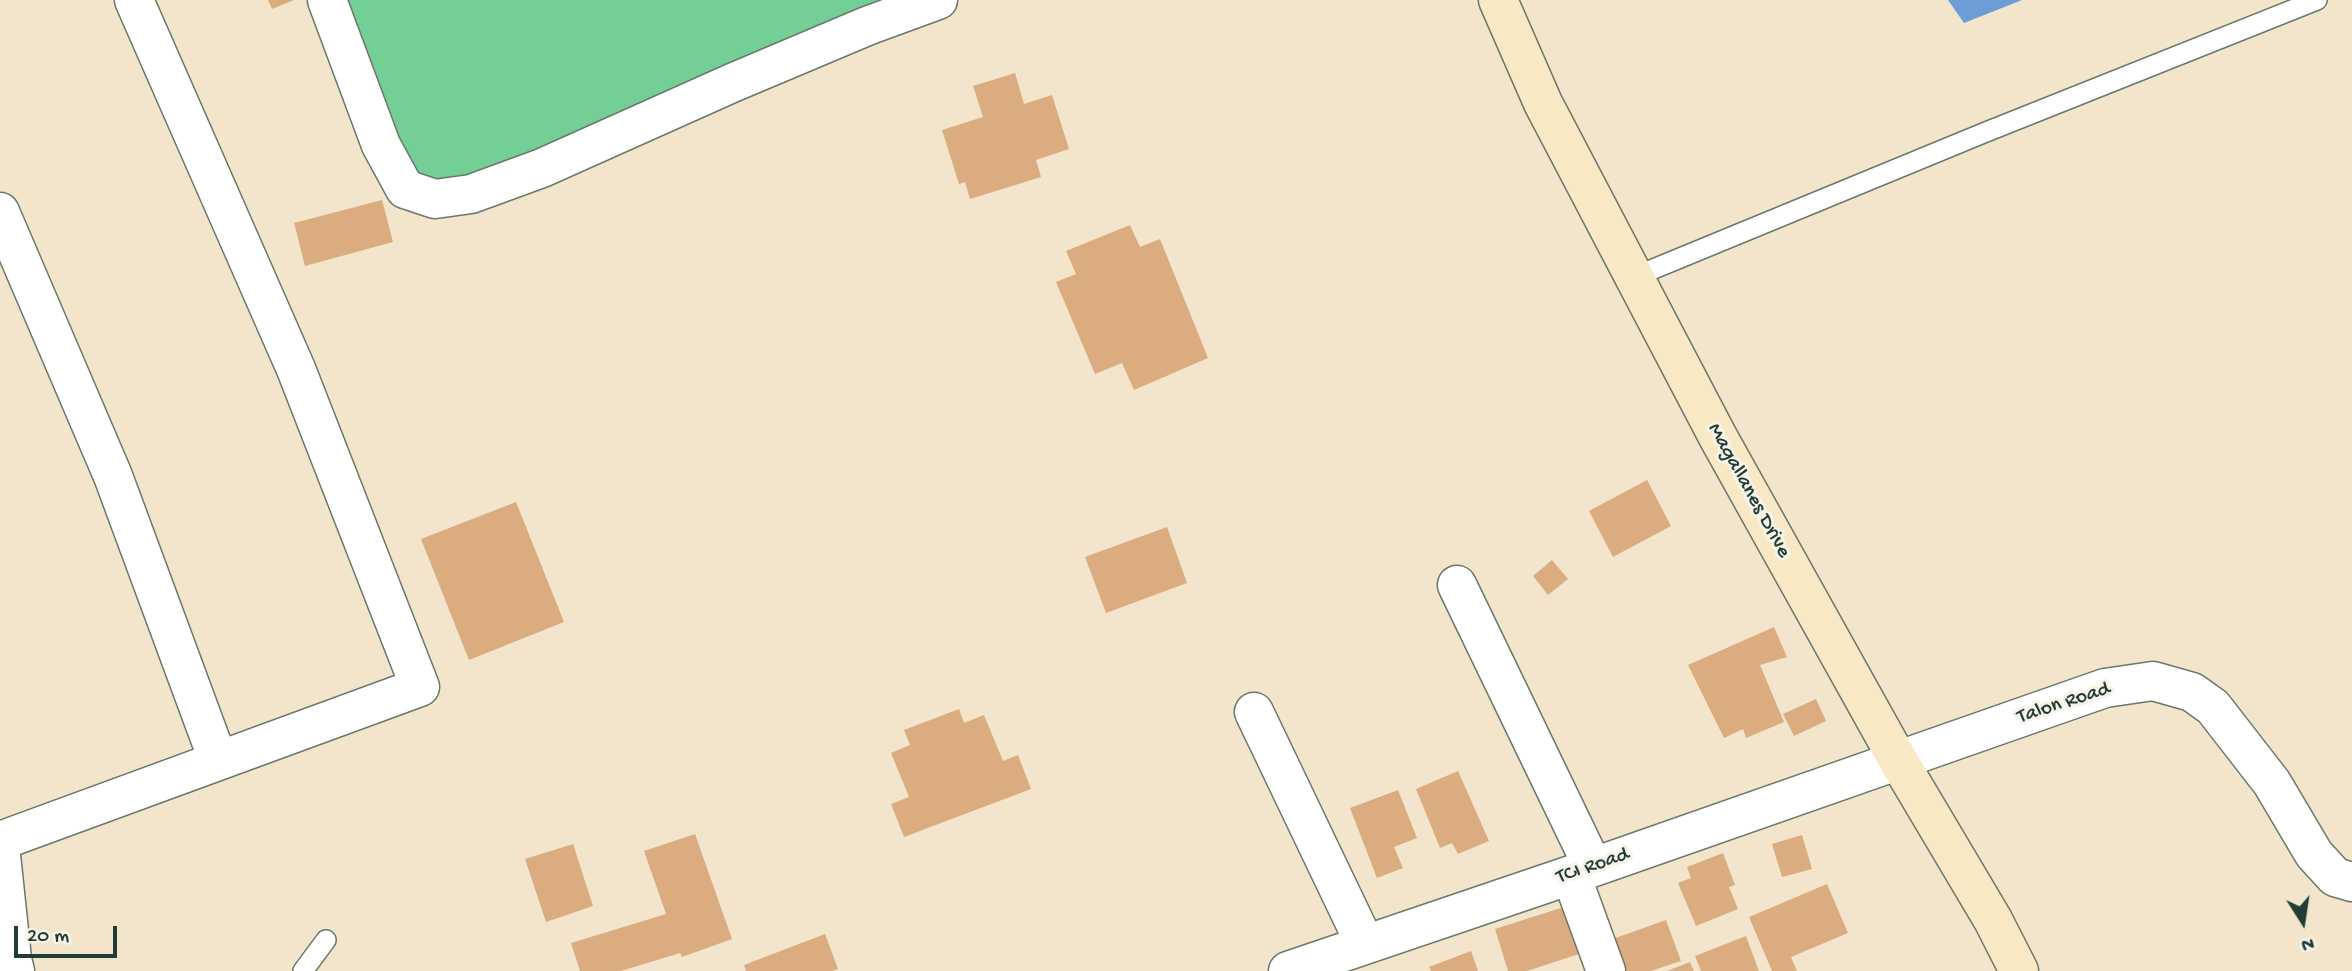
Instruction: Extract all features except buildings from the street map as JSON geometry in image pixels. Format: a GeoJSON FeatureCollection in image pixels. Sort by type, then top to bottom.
{"type":"FeatureCollection","features":[{"type":"Feature","properties":{"kind":"street"},"geometry":{"type":"LineString","coordinates":[[15,971],[0,844],[218,760],[419,687],[296,369],[134,0]]}},
{"type":"Feature","properties":{"kind":"street"},"geometry":{"type":"LineString","coordinates":[[327,0],[381,145],[405,188],[435,199],[471,194],[542,168],[744,78],[867,26],[938,0]]}},
{"type":"Feature","properties":{"kind":"street","name":"Magallanes Drive"},"geometry":{"type":"LineString","coordinates":[[1499,0],[1543,103],[1717,437],[1898,760],[1979,896],[2019,971]]}},
{"type":"Feature","properties":{"kind":"street"},"geometry":{"type":"LineString","coordinates":[[0,212],[113,476],[218,760]]}},
{"type":"Feature","properties":{"kind":"street"},"geometry":{"type":"LineString","coordinates":[[1457,585],[1582,871],[1606,971]]}},
{"type":"Feature","properties":{"kind":"street","name":"Talon Road"},"geometry":{"type":"LineString","coordinates":[[1898,760],[2105,688],[2153,681],[2192,692],[2213,707],[2272,783],[2314,854],[2336,877],[2352,882]]}},
{"type":"Feature","properties":{"kind":"street"},"geometry":{"type":"LineString","coordinates":[[1254,712],[1366,944]]}},
{"type":"Feature","properties":{"kind":"street","name":"TCI Road"},"geometry":{"type":"LineString","coordinates":[[1288,971],[1898,760]]}},
{"type":"Feature","properties":{"kind":"lane"},"geometry":{"type":"LineString","coordinates":[[1634,277],[2317,0]]}},
{"type":"Feature","properties":{"kind":"lane"},"geometry":{"type":"LineString","coordinates":[[303,971],[326,940]]}},
{"type":"Feature","properties":{"kind":"green space"},"geometry":{"type":"Polygon","coordinates":[[[340,0],[896,0],[536,158],[432,185],[409,174],[340,0]]]}},
{"type":"Feature","properties":{"kind":"water"},"geometry":{"type":"Polygon","coordinates":[[[1948,0],[2022,0],[1964,23],[1948,0]]]}}]}
